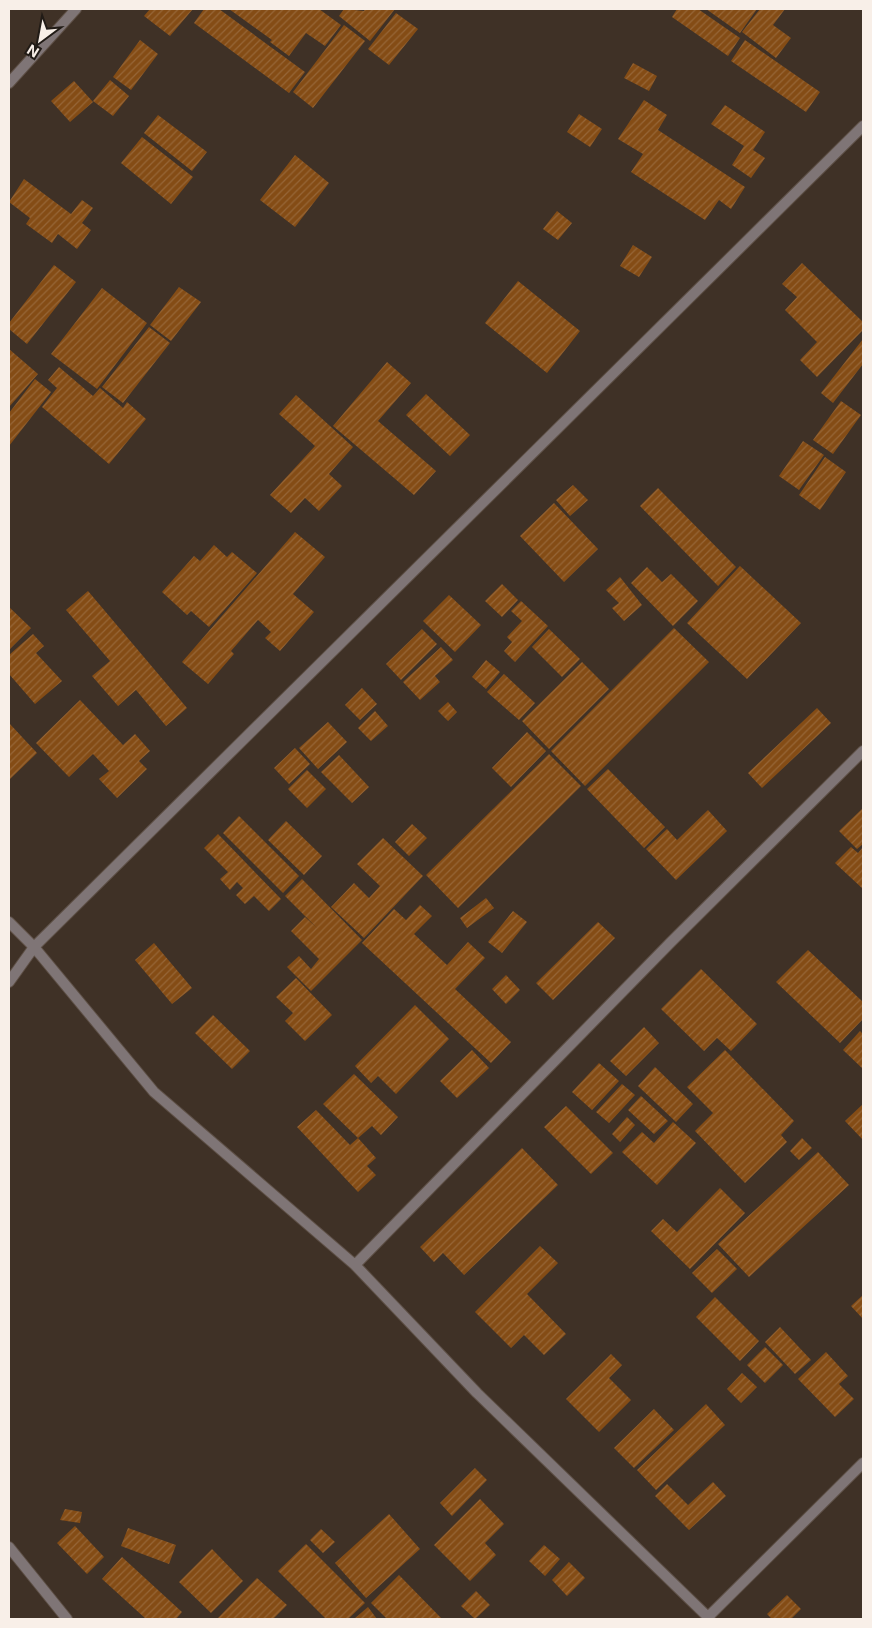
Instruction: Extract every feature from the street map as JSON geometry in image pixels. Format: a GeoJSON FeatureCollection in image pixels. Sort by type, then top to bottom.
{"type":"FeatureCollection","features":[{"type":"Feature","properties":{"kind":"street"},"geometry":{"type":"LineString","coordinates":[[9,83],[76,9]]}},
{"type":"Feature","properties":{"kind":"street"},"geometry":{"type":"LineString","coordinates":[[9,982],[34,947],[863,126]]}},
{"type":"Feature","properties":{"kind":"street"},"geometry":{"type":"LineString","coordinates":[[355,1265],[671,942],[863,751]]}},
{"type":"Feature","properties":{"kind":"street"},"geometry":{"type":"LineString","coordinates":[[9,922],[34,947],[154,1092],[355,1265],[477,1393],[709,1618],[863,1463]]}},
{"type":"Feature","properties":{"kind":"street"},"geometry":{"type":"LineString","coordinates":[[9,1547],[67,1619]]}},
{"type":"Feature","properties":{"kind":"building"},"geometry":{"type":"Polygon","coordinates":[[[150,9],[193,9],[170,36],[144,16],[150,9]]]}},
{"type":"Feature","properties":{"kind":"building"},"geometry":{"type":"Polygon","coordinates":[[[204,9],[219,9],[305,72],[289,93],[194,23],[204,9]]]}},
{"type":"Feature","properties":{"kind":"building"},"geometry":{"type":"Polygon","coordinates":[[[229,9],[319,9],[341,25],[325,46],[306,33],[289,56],[270,42],[272,40],[229,9]]]}},
{"type":"Feature","properties":{"kind":"building"},"geometry":{"type":"Polygon","coordinates":[[[344,9],[364,11],[365,9],[395,9],[370,41],[339,16],[344,9]]]}},
{"type":"Feature","properties":{"kind":"building"},"geometry":{"type":"Polygon","coordinates":[[[677,9],[698,9],[740,38],[728,56],[672,17],[677,9]]]}},
{"type":"Feature","properties":{"kind":"building"},"geometry":{"type":"Polygon","coordinates":[[[706,9],[757,9],[740,33],[706,9]]]}},
{"type":"Feature","properties":{"kind":"building"},"geometry":{"type":"Polygon","coordinates":[[[760,9],[785,9],[773,25],[791,38],[776,58],[742,32],[760,9]]]}},
{"type":"Feature","properties":{"kind":"building"},"geometry":{"type":"Polygon","coordinates":[[[396,13],[418,29],[389,65],[368,49],[396,13]]]}},
{"type":"Feature","properties":{"kind":"building"},"geometry":{"type":"Polygon","coordinates":[[[344,25],[365,41],[313,108],[293,92],[344,25]]]}},
{"type":"Feature","properties":{"kind":"building"},"geometry":{"type":"Polygon","coordinates":[[[140,40],[158,54],[131,90],[113,77],[140,40]]]}},
{"type":"Feature","properties":{"kind":"building"},"geometry":{"type":"Polygon","coordinates":[[[745,40],[820,92],[806,112],[731,61],[745,40]]]}},
{"type":"Feature","properties":{"kind":"building"},"geometry":{"type":"Polygon","coordinates":[[[633,63],[657,76],[649,91],[624,78],[633,63]]]}},
{"type":"Feature","properties":{"kind":"building"},"geometry":{"type":"Polygon","coordinates":[[[110,80],[129,96],[113,116],[93,101],[110,80]]]}},
{"type":"Feature","properties":{"kind":"building"},"geometry":{"type":"Polygon","coordinates":[[[74,81],[93,102],[70,122],[51,101],[74,81]]]}},
{"type":"Feature","properties":{"kind":"building"},"geometry":{"type":"Polygon","coordinates":[[[644,100],[667,115],[658,130],[745,187],[731,209],[719,200],[705,220],[631,172],[643,154],[618,139],[644,100]]]}},
{"type":"Feature","properties":{"kind":"building"},"geometry":{"type":"Polygon","coordinates":[[[725,105],[765,132],[753,150],[765,158],[751,178],[732,165],[744,146],[711,124],[725,105]]]}},
{"type":"Feature","properties":{"kind":"building"},"geometry":{"type":"Polygon","coordinates":[[[579,114],[602,129],[590,147],[567,132],[579,114]]]}},
{"type":"Feature","properties":{"kind":"building"},"geometry":{"type":"Polygon","coordinates":[[[158,115],[207,152],[192,171],[144,133],[158,115]]]}},
{"type":"Feature","properties":{"kind":"building"},"geometry":{"type":"Polygon","coordinates":[[[142,137],[193,177],[171,204],[121,163],[142,137]]]}},
{"type":"Feature","properties":{"kind":"building"},"geometry":{"type":"Polygon","coordinates":[[[295,155],[329,183],[295,227],[260,200],[295,155]]]}},
{"type":"Feature","properties":{"kind":"building"},"geometry":{"type":"Polygon","coordinates":[[[24,179],[71,214],[82,200],[93,208],[82,223],[91,230],[77,249],[58,234],[52,243],[26,224],[30,218],[9,202],[24,179]]]}},
{"type":"Feature","properties":{"kind":"building"},"geometry":{"type":"Polygon","coordinates":[[[557,211],[572,223],[558,240],[543,229],[557,211]]]}},
{"type":"Feature","properties":{"kind":"building"},"geometry":{"type":"Polygon","coordinates":[[[633,245],[652,257],[639,277],[620,266],[633,245]]]}},
{"type":"Feature","properties":{"kind":"building"},"geometry":{"type":"Polygon","coordinates":[[[802,263],[863,322],[863,330],[817,377],[800,360],[817,342],[785,310],[797,297],[782,284],[802,263]]]}},
{"type":"Feature","properties":{"kind":"building"},"geometry":{"type":"Polygon","coordinates":[[[54,265],[76,282],[27,344],[9,329],[9,323],[54,265]]]}},
{"type":"Feature","properties":{"kind":"building"},"geometry":{"type":"Polygon","coordinates":[[[518,281],[580,331],[547,373],[485,323],[518,281]]]}},
{"type":"Feature","properties":{"kind":"building"},"geometry":{"type":"Polygon","coordinates":[[[179,287],[201,302],[171,341],[150,325],[179,287]]]}},
{"type":"Feature","properties":{"kind":"building"},"geometry":{"type":"Polygon","coordinates":[[[102,288],[147,323],[97,389],[51,354],[102,288]]]}},
{"type":"Feature","properties":{"kind":"building"},"geometry":{"type":"Polygon","coordinates":[[[149,327],[170,343],[123,403],[102,387],[149,327]]]}},
{"type":"Feature","properties":{"kind":"building"},"geometry":{"type":"Polygon","coordinates":[[[863,339],[863,364],[833,403],[821,393],[863,339]]]}},
{"type":"Feature","properties":{"kind":"building"},"geometry":{"type":"Polygon","coordinates":[[[9,349],[38,374],[9,407],[9,349]]]}},
{"type":"Feature","properties":{"kind":"building"},"geometry":{"type":"Polygon","coordinates":[[[387,362],[411,383],[378,421],[436,471],[414,495],[333,426],[387,362]]]}},
{"type":"Feature","properties":{"kind":"building"},"geometry":{"type":"Polygon","coordinates":[[[59,367],[93,396],[100,388],[123,408],[127,402],[146,419],[109,464],[42,407],[57,388],[48,380],[59,367]]]}},
{"type":"Feature","properties":{"kind":"building"},"geometry":{"type":"Polygon","coordinates":[[[35,379],[51,392],[9,446],[9,413],[35,379]]]}},
{"type":"Feature","properties":{"kind":"building"},"geometry":{"type":"Polygon","coordinates":[[[426,394],[470,435],[450,456],[406,415],[426,394]]]}},
{"type":"Feature","properties":{"kind":"building"},"geometry":{"type":"Polygon","coordinates":[[[296,395],[353,447],[329,474],[342,486],[319,511],[305,498],[291,513],[270,495],[315,446],[279,414],[296,395]]]}},
{"type":"Feature","properties":{"kind":"building"},"geometry":{"type":"Polygon","coordinates":[[[841,401],[861,415],[833,454],[813,440],[841,401]]]}},
{"type":"Feature","properties":{"kind":"building"},"geometry":{"type":"Polygon","coordinates":[[[803,441],[824,455],[799,490],[779,476],[803,441]]]}},
{"type":"Feature","properties":{"kind":"building"},"geometry":{"type":"Polygon","coordinates":[[[825,457],[846,472],[820,510],[799,495],[825,457]]]}},
{"type":"Feature","properties":{"kind":"building"},"geometry":{"type":"Polygon","coordinates":[[[573,485],[588,500],[570,516],[556,500],[573,485]]]}},
{"type":"Feature","properties":{"kind":"building"},"geometry":{"type":"Polygon","coordinates":[[[658,488],[736,567],[718,586],[640,506],[658,488]]]}},
{"type":"Feature","properties":{"kind":"building"},"geometry":{"type":"Polygon","coordinates":[[[554,503],[598,549],[564,582],[520,536],[554,503]]]}},
{"type":"Feature","properties":{"kind":"building"},"geometry":{"type":"Polygon","coordinates":[[[295,532],[325,557],[293,594],[314,612],[280,651],[265,638],[271,632],[258,620],[231,651],[234,654],[208,684],[182,662],[295,532]]]}},
{"type":"Feature","properties":{"kind":"building"},"geometry":{"type":"Polygon","coordinates":[[[214,545],[227,557],[232,552],[257,573],[209,627],[191,611],[187,615],[162,592],[194,556],[200,561],[214,545]]]}},
{"type":"Feature","properties":{"kind":"building"},"geometry":{"type":"Polygon","coordinates":[[[740,566],[801,623],[747,679],[687,623],[740,566]]]}},
{"type":"Feature","properties":{"kind":"building"},"geometry":{"type":"Polygon","coordinates":[[[647,567],[662,582],[671,574],[698,601],[673,626],[631,583],[647,567]]]}},
{"type":"Feature","properties":{"kind":"building"},"geometry":{"type":"Polygon","coordinates":[[[620,577],[642,605],[624,621],[612,608],[619,603],[606,590],[620,577]]]}},
{"type":"Feature","properties":{"kind":"building"},"geometry":{"type":"Polygon","coordinates":[[[502,584],[518,600],[502,617],[485,601],[502,584]]]}},
{"type":"Feature","properties":{"kind":"building"},"geometry":{"type":"Polygon","coordinates":[[[88,591],[187,708],[166,726],[136,690],[118,706],[92,676],[110,661],[66,610],[88,591]]]}},
{"type":"Feature","properties":{"kind":"building"},"geometry":{"type":"Polygon","coordinates":[[[449,595],[481,625],[455,652],[423,621],[449,595]]]}},
{"type":"Feature","properties":{"kind":"building"},"geometry":{"type":"Polygon","coordinates":[[[521,601],[548,626],[515,662],[504,651],[512,642],[507,637],[522,621],[511,611],[521,601]]]}},
{"type":"Feature","properties":{"kind":"building"},"geometry":{"type":"Polygon","coordinates":[[[9,607],[31,628],[9,650],[9,607]]]}},
{"type":"Feature","properties":{"kind":"building"},"geometry":{"type":"Polygon","coordinates":[[[674,628],[709,662],[585,786],[551,751],[674,628]]]}},
{"type":"Feature","properties":{"kind":"building"},"geometry":{"type":"Polygon","coordinates":[[[422,629],[437,644],[401,680],[386,664],[422,629]]]}},
{"type":"Feature","properties":{"kind":"building"},"geometry":{"type":"Polygon","coordinates":[[[549,629],[580,659],[562,677],[532,647],[549,629]]]}},
{"type":"Feature","properties":{"kind":"building"},"geometry":{"type":"Polygon","coordinates":[[[33,634],[44,646],[36,653],[62,681],[35,704],[9,674],[9,655],[33,634]]]}},
{"type":"Feature","properties":{"kind":"building"},"geometry":{"type":"Polygon","coordinates":[[[441,647],[453,660],[435,676],[440,682],[420,700],[403,682],[441,647]]]}},
{"type":"Feature","properties":{"kind":"building"},"geometry":{"type":"Polygon","coordinates":[[[486,660],[500,672],[486,689],[472,677],[486,660]]]}},
{"type":"Feature","properties":{"kind":"building"},"geometry":{"type":"Polygon","coordinates":[[[582,662],[609,689],[549,749],[522,721],[582,662]]]}},
{"type":"Feature","properties":{"kind":"building"},"geometry":{"type":"Polygon","coordinates":[[[504,674],[535,703],[519,720],[487,692],[504,674]]]}},
{"type":"Feature","properties":{"kind":"building"},"geometry":{"type":"Polygon","coordinates":[[[362,688],[377,704],[360,720],[345,705],[362,688]]]}},
{"type":"Feature","properties":{"kind":"building"},"geometry":{"type":"Polygon","coordinates":[[[80,700],[123,745],[135,734],[150,751],[139,761],[147,769],[117,798],[99,779],[109,771],[93,754],[69,777],[36,743],[80,700]]]}},
{"type":"Feature","properties":{"kind":"building"},"geometry":{"type":"Polygon","coordinates":[[[448,702],[457,712],[448,721],[438,711],[448,702]]]}},
{"type":"Feature","properties":{"kind":"building"},"geometry":{"type":"Polygon","coordinates":[[[817,708],[831,723],[762,788],[748,773],[817,708]]]}},
{"type":"Feature","properties":{"kind":"building"},"geometry":{"type":"Polygon","coordinates":[[[375,711],[388,726],[371,741],[358,728],[375,711]]]}},
{"type":"Feature","properties":{"kind":"building"},"geometry":{"type":"Polygon","coordinates":[[[328,722],[347,742],[318,769],[299,748],[328,722]]]}},
{"type":"Feature","properties":{"kind":"building"},"geometry":{"type":"Polygon","coordinates":[[[9,723],[37,753],[9,780],[9,723]]]}},
{"type":"Feature","properties":{"kind":"building"},"geometry":{"type":"Polygon","coordinates":[[[527,732],[546,751],[511,787],[492,768],[527,732]]]}},
{"type":"Feature","properties":{"kind":"building"},"geometry":{"type":"Polygon","coordinates":[[[295,748],[310,764],[289,784],[274,768],[295,748]]]}},
{"type":"Feature","properties":{"kind":"building"},"geometry":{"type":"Polygon","coordinates":[[[549,754],[581,786],[458,908],[426,875],[549,754]]]}},
{"type":"Feature","properties":{"kind":"building"},"geometry":{"type":"Polygon","coordinates":[[[339,755],[369,787],[352,803],[321,772],[339,755]]]}},
{"type":"Feature","properties":{"kind":"building"},"geometry":{"type":"Polygon","coordinates":[[[608,769],[665,827],[644,848],[587,789],[608,769]]]}},
{"type":"Feature","properties":{"kind":"building"},"geometry":{"type":"Polygon","coordinates":[[[307,770],[326,789],[307,808],[288,789],[307,770]]]}},
{"type":"Feature","properties":{"kind":"building"},"geometry":{"type":"Polygon","coordinates":[[[863,808],[863,844],[857,849],[839,831],[863,808]]]}},
{"type":"Feature","properties":{"kind":"building"},"geometry":{"type":"Polygon","coordinates":[[[708,810],[727,831],[676,880],[646,849],[667,829],[677,840],[708,810]]]}},
{"type":"Feature","properties":{"kind":"building"},"geometry":{"type":"Polygon","coordinates":[[[239,816],[299,876],[283,893],[223,833],[239,816]]]}},
{"type":"Feature","properties":{"kind":"building"},"geometry":{"type":"Polygon","coordinates":[[[286,821],[322,856],[304,875],[268,840],[286,821]]]}},
{"type":"Feature","properties":{"kind":"building"},"geometry":{"type":"Polygon","coordinates":[[[412,824],[427,838],[409,856],[395,842],[412,824]]]}},
{"type":"Feature","properties":{"kind":"building"},"geometry":{"type":"Polygon","coordinates":[[[218,834],[281,899],[269,911],[254,896],[245,904],[236,895],[243,888],[237,882],[230,890],[220,879],[228,872],[204,848],[218,834]]]}},
{"type":"Feature","properties":{"kind":"building"},"geometry":{"type":"Polygon","coordinates":[[[383,838],[423,876],[364,938],[331,907],[354,883],[369,898],[380,886],[357,864],[383,838]]]}},
{"type":"Feature","properties":{"kind":"building"},"geometry":{"type":"Polygon","coordinates":[[[851,847],[858,853],[863,847],[863,889],[835,863],[851,847]]]}},
{"type":"Feature","properties":{"kind":"building"},"geometry":{"type":"Polygon","coordinates":[[[302,879],[362,940],[311,991],[287,967],[299,956],[311,969],[319,959],[291,931],[305,917],[317,928],[285,896],[302,879]]]}},
{"type":"Feature","properties":{"kind":"building"},"geometry":{"type":"Polygon","coordinates":[[[486,898],[494,908],[467,928],[460,918],[486,898]]]}},
{"type":"Feature","properties":{"kind":"building"},"geometry":{"type":"Polygon","coordinates":[[[420,905],[432,916],[414,934],[447,965],[468,942],[485,958],[455,989],[511,1042],[491,1063],[362,943],[394,909],[406,920],[420,905]]]}},
{"type":"Feature","properties":{"kind":"building"},"geometry":{"type":"Polygon","coordinates":[[[513,911],[527,922],[502,953],[488,942],[513,911]]]}},
{"type":"Feature","properties":{"kind":"building"},"geometry":{"type":"Polygon","coordinates":[[[598,922],[615,938],[553,1000],[536,983],[598,922]]]}},
{"type":"Feature","properties":{"kind":"building"},"geometry":{"type":"Polygon","coordinates":[[[154,943],[192,988],[172,1004],[135,960],[154,943]]]}},
{"type":"Feature","properties":{"kind":"building"},"geometry":{"type":"Polygon","coordinates":[[[808,950],[863,1002],[863,1019],[840,1043],[776,982],[808,950]]]}},
{"type":"Feature","properties":{"kind":"building"},"geometry":{"type":"Polygon","coordinates":[[[701,969],[757,1024],[731,1051],[717,1038],[704,1051],[661,1009],[701,969]]]}},
{"type":"Feature","properties":{"kind":"building"},"geometry":{"type":"Polygon","coordinates":[[[506,975],[520,990],[506,1004],[492,989],[506,975]]]}},
{"type":"Feature","properties":{"kind":"building"},"geometry":{"type":"Polygon","coordinates":[[[296,978],[332,1015],[305,1041],[285,1021],[293,1013],[276,997],[296,978]]]}},
{"type":"Feature","properties":{"kind":"building"},"geometry":{"type":"Polygon","coordinates":[[[415,1005],[449,1039],[396,1094],[378,1076],[371,1083],[355,1066],[415,1005]]]}},
{"type":"Feature","properties":{"kind":"building"},"geometry":{"type":"Polygon","coordinates":[[[213,1015],[250,1051],[232,1069],[195,1033],[213,1015]]]}},
{"type":"Feature","properties":{"kind":"building"},"geometry":{"type":"Polygon","coordinates":[[[644,1027],[659,1043],[626,1076],[610,1061],[644,1027]]]}},
{"type":"Feature","properties":{"kind":"building"},"geometry":{"type":"Polygon","coordinates":[[[860,1031],[863,1034],[863,1069],[843,1050],[860,1031]]]}},
{"type":"Feature","properties":{"kind":"building"},"geometry":{"type":"Polygon","coordinates":[[[472,1050],[489,1068],[457,1098],[440,1081],[472,1050]]]}},
{"type":"Feature","properties":{"kind":"building"},"geometry":{"type":"Polygon","coordinates":[[[725,1050],[794,1121],[781,1135],[787,1142],[745,1183],[695,1131],[713,1113],[687,1087],[725,1050]]]}},
{"type":"Feature","properties":{"kind":"building"},"geometry":{"type":"Polygon","coordinates":[[[599,1063],[619,1081],[592,1110],[572,1092],[599,1063]]]}},
{"type":"Feature","properties":{"kind":"building"},"geometry":{"type":"Polygon","coordinates":[[[655,1067],[693,1104],[676,1122],[638,1086],[655,1067]]]}},
{"type":"Feature","properties":{"kind":"building"},"geometry":{"type":"Polygon","coordinates":[[[354,1074],[398,1117],[381,1135],[372,1126],[358,1138],[323,1104],[354,1074]]]}},
{"type":"Feature","properties":{"kind":"building"},"geometry":{"type":"Polygon","coordinates":[[[622,1084],[635,1095],[609,1123],[596,1112],[622,1084]]]}},
{"type":"Feature","properties":{"kind":"building"},"geometry":{"type":"Polygon","coordinates":[[[641,1096],[668,1121],[654,1134],[628,1110],[641,1096]]]}},
{"type":"Feature","properties":{"kind":"building"},"geometry":{"type":"Polygon","coordinates":[[[863,1104],[863,1140],[845,1121],[863,1104]]]}},
{"type":"Feature","properties":{"kind":"building"},"geometry":{"type":"Polygon","coordinates":[[[566,1106],[613,1153],[591,1174],[544,1127],[566,1106]]]}},
{"type":"Feature","properties":{"kind":"building"},"geometry":{"type":"Polygon","coordinates":[[[316,1110],[350,1145],[358,1138],[376,1158],[367,1166],[376,1175],[358,1192],[297,1127],[316,1110]]]}},
{"type":"Feature","properties":{"kind":"building"},"geometry":{"type":"Polygon","coordinates":[[[627,1117],[635,1125],[620,1142],[612,1134],[627,1117]]]}},
{"type":"Feature","properties":{"kind":"building"},"geometry":{"type":"Polygon","coordinates":[[[673,1122],[696,1143],[657,1185],[622,1152],[642,1132],[654,1143],[673,1122]]]}},
{"type":"Feature","properties":{"kind":"building"},"geometry":{"type":"Polygon","coordinates":[[[802,1138],[812,1148],[799,1160],[790,1151],[802,1138]]]}},
{"type":"Feature","properties":{"kind":"building"},"geometry":{"type":"Polygon","coordinates":[[[522,1148],[558,1185],[464,1275],[443,1253],[434,1262],[420,1247],[522,1148]]]}},
{"type":"Feature","properties":{"kind":"building"},"geometry":{"type":"Polygon","coordinates":[[[818,1152],[849,1185],[749,1277],[718,1244],[818,1152]]]}},
{"type":"Feature","properties":{"kind":"building"},"geometry":{"type":"Polygon","coordinates":[[[720,1188],[745,1213],[690,1269],[651,1231],[663,1219],[677,1232],[720,1188]]]}},
{"type":"Feature","properties":{"kind":"building"},"geometry":{"type":"Polygon","coordinates":[[[540,1246],[558,1263],[527,1294],[566,1334],[544,1355],[524,1335],[511,1348],[475,1312],[540,1246]]]}},
{"type":"Feature","properties":{"kind":"building"},"geometry":{"type":"Polygon","coordinates":[[[717,1249],[737,1269],[712,1293],[692,1273],[717,1249]]]}},
{"type":"Feature","properties":{"kind":"building"},"geometry":{"type":"Polygon","coordinates":[[[863,1295],[863,1319],[851,1306],[863,1295]]]}},
{"type":"Feature","properties":{"kind":"building"},"geometry":{"type":"Polygon","coordinates":[[[715,1297],[759,1341],[740,1361],[696,1317],[715,1297]]]}},
{"type":"Feature","properties":{"kind":"building"},"geometry":{"type":"Polygon","coordinates":[[[780,1327],[811,1360],[795,1374],[765,1342],[780,1327]]]}},
{"type":"Feature","properties":{"kind":"building"},"geometry":{"type":"Polygon","coordinates":[[[765,1347],[783,1365],[765,1383],[747,1365],[765,1347]]]}},
{"type":"Feature","properties":{"kind":"building"},"geometry":{"type":"Polygon","coordinates":[[[826,1352],[848,1376],[839,1384],[854,1399],[835,1417],[798,1379],[826,1352]]]}},
{"type":"Feature","properties":{"kind":"building"},"geometry":{"type":"Polygon","coordinates":[[[611,1354],[622,1365],[609,1378],[631,1400],[599,1432],[566,1399],[611,1354]]]}},
{"type":"Feature","properties":{"kind":"building"},"geometry":{"type":"Polygon","coordinates":[[[742,1373],[757,1387],[741,1403],[727,1389],[742,1373]]]}},
{"type":"Feature","properties":{"kind":"building"},"geometry":{"type":"Polygon","coordinates":[[[706,1404],[725,1425],[656,1490],[637,1470],[706,1404]]]}},
{"type":"Feature","properties":{"kind":"building"},"geometry":{"type":"Polygon","coordinates":[[[654,1409],[674,1430],[634,1468],[614,1448],[654,1409]]]}},
{"type":"Feature","properties":{"kind":"building"},"geometry":{"type":"Polygon","coordinates":[[[475,1468],[487,1480],[452,1516],[440,1503],[475,1468]]]}},
{"type":"Feature","properties":{"kind":"building"},"geometry":{"type":"Polygon","coordinates":[[[713,1482],[726,1496],[689,1530],[655,1496],[667,1484],[688,1505],[713,1482]]]}},
{"type":"Feature","properties":{"kind":"building"},"geometry":{"type":"Polygon","coordinates":[[[480,1499],[504,1524],[485,1543],[496,1555],[470,1581],[434,1545],[480,1499]]]}},
{"type":"Feature","properties":{"kind":"building"},"geometry":{"type":"Polygon","coordinates":[[[65,1509],[82,1512],[80,1523],[60,1520],[65,1509]]]}},
{"type":"Feature","properties":{"kind":"building"},"geometry":{"type":"Polygon","coordinates":[[[389,1514],[420,1549],[366,1598],[335,1563],[389,1514]]]}},
{"type":"Feature","properties":{"kind":"building"},"geometry":{"type":"Polygon","coordinates":[[[75,1526],[104,1557],[87,1574],[57,1543],[75,1526]]]}},
{"type":"Feature","properties":{"kind":"building"},"geometry":{"type":"Polygon","coordinates":[[[128,1528],[176,1545],[169,1564],[121,1546],[128,1528]]]}},
{"type":"Feature","properties":{"kind":"building"},"geometry":{"type":"Polygon","coordinates":[[[321,1529],[335,1542],[323,1553],[310,1540],[321,1529]]]}},
{"type":"Feature","properties":{"kind":"building"},"geometry":{"type":"Polygon","coordinates":[[[306,1544],[365,1603],[348,1619],[326,1619],[278,1571],[306,1544]]]}},
{"type":"Feature","properties":{"kind":"building"},"geometry":{"type":"Polygon","coordinates":[[[544,1545],[560,1559],[545,1576],[529,1561],[544,1545]]]}},
{"type":"Feature","properties":{"kind":"building"},"geometry":{"type":"Polygon","coordinates":[[[212,1549],[243,1581],[211,1613],[179,1582],[212,1549]]]}},
{"type":"Feature","properties":{"kind":"building"},"geometry":{"type":"Polygon","coordinates":[[[122,1557],[182,1612],[176,1619],[146,1619],[102,1579],[122,1557]]]}},
{"type":"Feature","properties":{"kind":"building"},"geometry":{"type":"Polygon","coordinates":[[[569,1562],[585,1578],[567,1596],[552,1580],[569,1562]]]}},
{"type":"Feature","properties":{"kind":"building"},"geometry":{"type":"Polygon","coordinates":[[[399,1575],[442,1619],[387,1619],[371,1603],[399,1575]]]}},
{"type":"Feature","properties":{"kind":"building"},"geometry":{"type":"Polygon","coordinates":[[[257,1578],[287,1605],[273,1619],[217,1619],[257,1578]]]}},
{"type":"Feature","properties":{"kind":"building"},"geometry":{"type":"Polygon","coordinates":[[[476,1591],[490,1605],[475,1619],[461,1606],[476,1591]]]}},
{"type":"Feature","properties":{"kind":"building"},"geometry":{"type":"Polygon","coordinates":[[[787,1595],[801,1609],[791,1619],[772,1619],[767,1614],[787,1595]]]}},
{"type":"Feature","properties":{"kind":"building"},"geometry":{"type":"Polygon","coordinates":[[[368,1607],[377,1619],[354,1619],[368,1607]]]}}]}
